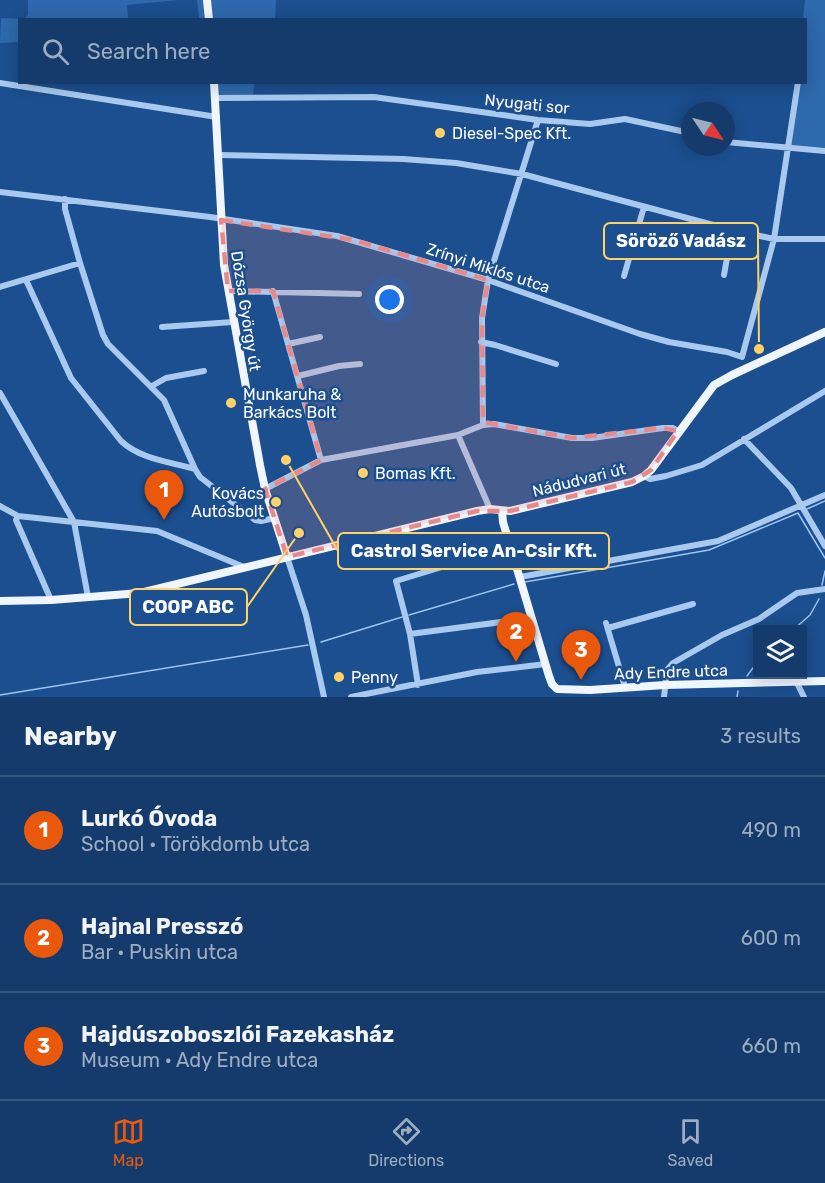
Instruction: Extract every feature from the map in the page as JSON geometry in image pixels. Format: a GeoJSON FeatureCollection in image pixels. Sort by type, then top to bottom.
{"type":"FeatureCollection","features":[{"type":"Feature","properties":{"kind":"main road"},"geometry":{"type":"LineString","coordinates":[[207,0],[209,18]]}},
{"type":"Feature","properties":{"kind":"main road","name":"Dózsa György út"},"geometry":{"type":"LineString","coordinates":[[214,84],[221,220],[228,291],[265,489],[288,557]]}},
{"type":"Feature","properties":{"kind":"main road","name":"Nádudvari út"},"geometry":{"type":"LineString","coordinates":[[0,601],[51,600],[140,593],[403,528],[490,509],[502,511],[632,482],[651,470],[709,389],[746,368],[825,333]]}},
{"type":"Feature","properties":{"kind":"main road"},"geometry":{"type":"LineString","coordinates":[[502,511],[519,577],[554,687]]}},
{"type":"Feature","properties":{"kind":"main road","name":"Ady Endre utca"},"geometry":{"type":"LineString","coordinates":[[554,687],[561,690],[825,681]]}},
{"type":"Feature","properties":{"kind":"street"},"geometry":{"type":"LineString","coordinates":[[0,84],[217,117]]}},
{"type":"Feature","properties":{"kind":"street"},"geometry":{"type":"LineString","coordinates":[[746,368],[742,357],[774,239],[798,84]]}},
{"type":"Feature","properties":{"kind":"street","name":"Nyugati sor"},"geometry":{"type":"LineString","coordinates":[[215,98],[374,97],[538,120],[590,124],[625,119],[681,131]]}},
{"type":"Feature","properties":{"kind":"street"},"geometry":{"type":"LineString","coordinates":[[483,425],[481,342],[488,280],[538,120]]}},
{"type":"Feature","properties":{"kind":"street"},"geometry":{"type":"LineString","coordinates":[[735,143],[825,151]]}},
{"type":"Feature","properties":{"kind":"street"},"geometry":{"type":"LineString","coordinates":[[219,155],[403,159],[456,163],[522,174],[774,239],[825,239]]}},
{"type":"Feature","properties":{"kind":"street","name":"Zrínyi Miklós utca"},"geometry":{"type":"LineString","coordinates":[[0,192],[346,238],[488,280],[640,334],[742,357]]}},
{"type":"Feature","properties":{"kind":"street"},"geometry":{"type":"LineString","coordinates":[[65,199],[65,209],[80,263],[103,336],[108,344],[164,400],[195,469],[204,480],[255,520],[274,518]]}},
{"type":"Feature","properties":{"kind":"street"},"geometry":{"type":"LineString","coordinates":[[624,276],[644,207]]}},
{"type":"Feature","properties":{"kind":"street"},"geometry":{"type":"LineString","coordinates":[[724,275],[732,230]]}},
{"type":"Feature","properties":{"kind":"street"},"geometry":{"type":"LineString","coordinates":[[0,287],[80,263]]}},
{"type":"Feature","properties":{"kind":"street"},"geometry":{"type":"LineString","coordinates":[[26,280],[71,378],[124,444],[136,452],[195,469]]}},
{"type":"Feature","properties":{"kind":"street"},"geometry":{"type":"LineString","coordinates":[[228,291],[359,294]]}},
{"type":"Feature","properties":{"kind":"street"},"geometry":{"type":"LineString","coordinates":[[273,291],[321,459]]}},
{"type":"Feature","properties":{"kind":"street"},"geometry":{"type":"LineString","coordinates":[[162,327],[233,322]]}},
{"type":"Feature","properties":{"kind":"street"},"geometry":{"type":"LineString","coordinates":[[288,344],[320,336]]}},
{"type":"Feature","properties":{"kind":"street"},"geometry":{"type":"LineString","coordinates":[[481,342],[556,364]]}},
{"type":"Feature","properties":{"kind":"street"},"geometry":{"type":"LineString","coordinates":[[298,376],[339,366],[360,364]]}},
{"type":"Feature","properties":{"kind":"street"},"geometry":{"type":"LineString","coordinates":[[152,386],[172,376],[204,371]]}},
{"type":"Feature","properties":{"kind":"street"},"geometry":{"type":"LineString","coordinates":[[644,476],[650,479],[666,476],[702,465],[825,391]]}},
{"type":"Feature","properties":{"kind":"street"},"geometry":{"type":"LineString","coordinates":[[0,393],[74,522],[88,597]]}},
{"type":"Feature","properties":{"kind":"street"},"geometry":{"type":"LineString","coordinates":[[265,489],[321,459],[458,435],[483,425],[494,424],[572,438],[592,438],[663,428],[673,428],[678,431]]}},
{"type":"Feature","properties":{"kind":"street"},"geometry":{"type":"LineString","coordinates":[[458,435],[490,509]]}},
{"type":"Feature","properties":{"kind":"street"},"geometry":{"type":"LineString","coordinates":[[744,439],[791,488],[825,546]]}},
{"type":"Feature","properties":{"kind":"street"},"geometry":{"type":"LineString","coordinates":[[519,577],[718,541],[825,495]]}},
{"type":"Feature","properties":{"kind":"street"},"geometry":{"type":"LineString","coordinates":[[0,506],[18,516],[157,531],[244,567]]}},
{"type":"Feature","properties":{"kind":"street"},"geometry":{"type":"LineString","coordinates":[[18,516],[16,520],[51,600]]}},
{"type":"Feature","properties":{"kind":"street"},"geometry":{"type":"LineString","coordinates":[[418,685],[410,634],[396,581],[510,546]]}},
{"type":"Feature","properties":{"kind":"street","name":"Dózsa György út"},"geometry":{"type":"LineString","coordinates":[[288,557],[306,615],[324,697]]}},
{"type":"Feature","properties":{"kind":"street"},"geometry":{"type":"LineString","coordinates":[[664,697],[667,670],[673,663],[722,635],[759,619],[797,593],[825,589]]}},
{"type":"Feature","properties":{"kind":"street"},"geometry":{"type":"LineString","coordinates":[[625,687],[607,626],[693,604]]}},
{"type":"Feature","properties":{"kind":"street"},"geometry":{"type":"LineString","coordinates":[[410,634],[532,618]]}},
{"type":"Feature","properties":{"kind":"street"},"geometry":{"type":"LineString","coordinates":[[351,697],[477,672],[546,664]]}},
{"type":"Feature","properties":{"kind":"street"},"geometry":{"type":"LineString","coordinates":[[796,681],[804,697]]}},
{"type":"Feature","properties":{"kind":"street"},"geometry":{"type":"LineString","coordinates":[[554,687],[555,697]]}},
{"type":"Feature","properties":{"kind":"highlighted area"},"geometry":{"type":"Polygon","coordinates":[[[221,220],[354,240],[488,280],[482,318],[483,422],[572,438],[663,428],[678,431],[651,470],[632,482],[510,511],[477,511],[287,557],[265,489],[321,460],[273,291],[228,291],[221,220]]]}},
{"type":"Feature","properties":{"kind":"shaded area"},"geometry":{"type":"Polygon","coordinates":[[[28,0],[179,0],[127,5],[128,18],[26,18],[28,14],[28,0]]]}},
{"type":"Feature","properties":{"kind":"shaded area"},"geometry":{"type":"Polygon","coordinates":[[[197,0],[276,0],[275,18],[199,18],[197,0]]]}},
{"type":"Feature","properties":{"kind":"shaded area"},"geometry":{"type":"Polygon","coordinates":[[[805,0],[825,0],[825,148],[789,146],[796,84],[807,84],[807,18],[803,18],[805,0]]]}},
{"type":"Feature","properties":{"kind":"shaded area"},"geometry":{"type":"Polygon","coordinates":[[[1,18],[18,19],[18,42],[0,43],[1,18]]]}},
{"type":"Feature","properties":{"kind":"shaded area"},"geometry":{"type":"Polygon","coordinates":[[[210,84],[254,84],[253,96],[211,95],[210,84]]]}},
{"type":"Feature","properties":{"kind":"waterway"},"geometry":{"type":"LineString","coordinates":[[807,509],[825,501]]}},
{"type":"Feature","properties":{"kind":"waterway"},"geometry":{"type":"LineString","coordinates":[[525,582],[709,550],[798,513],[825,558]]}},
{"type":"Feature","properties":{"kind":"waterway"},"geometry":{"type":"LineString","coordinates":[[822,585],[825,571]]}},
{"type":"Feature","properties":{"kind":"waterway"},"geometry":{"type":"LineString","coordinates":[[409,615],[514,584]]}},
{"type":"Feature","properties":{"kind":"waterway"},"geometry":{"type":"LineString","coordinates":[[799,625],[810,615],[819,599]]}},
{"type":"Feature","properties":{"kind":"waterway"},"geometry":{"type":"LineString","coordinates":[[321,642],[402,617]]}},
{"type":"Feature","properties":{"kind":"waterway"},"geometry":{"type":"LineString","coordinates":[[0,695],[308,645]]}},
{"type":"Feature","properties":{"kind":"waterway"},"geometry":{"type":"LineString","coordinates":[[747,676],[753,668]]}},
{"type":"Feature","properties":{"kind":"waterway"},"geometry":{"type":"LineString","coordinates":[[737,697],[738,691]]}},
{"type":"Feature","properties":{"kind":"place","name":"Diesel-Spec Kft."},"geometry":{"type":"Point","coordinates":[440,133]}},
{"type":"Feature","properties":{"kind":"place","name":"Söröző Vadász"},"geometry":{"type":"Point","coordinates":[759,349]}},
{"type":"Feature","properties":{"kind":"place","name":"Munkaruha & Barkács Bolt"},"geometry":{"type":"Point","coordinates":[231,403]}},
{"type":"Feature","properties":{"kind":"place","name":"Castrol Service An-Csir Kft."},"geometry":{"type":"Point","coordinates":[286,460]}},
{"type":"Feature","properties":{"kind":"place","name":"Bomas Kft."},"geometry":{"type":"Point","coordinates":[363,473]}},
{"type":"Feature","properties":{"kind":"place","name":"Kovács Autósbolt"},"geometry":{"type":"Point","coordinates":[276,502]}},
{"type":"Feature","properties":{"kind":"place","name":"Lurkó Óvoda"},"geometry":{"type":"Point","coordinates":[164,520]}},
{"type":"Feature","properties":{"kind":"place","name":"COOP ABC"},"geometry":{"type":"Point","coordinates":[299,533]}},
{"type":"Feature","properties":{"kind":"place","name":"Hajnal Presszó"},"geometry":{"type":"Point","coordinates":[516,662]}},
{"type":"Feature","properties":{"kind":"place","name":"Penny"},"geometry":{"type":"Point","coordinates":[339,677]}},
{"type":"Feature","properties":{"kind":"place","name":"Hajdúszoboszlói Fazekasház"},"geometry":{"type":"Point","coordinates":[581,680]}}]}
